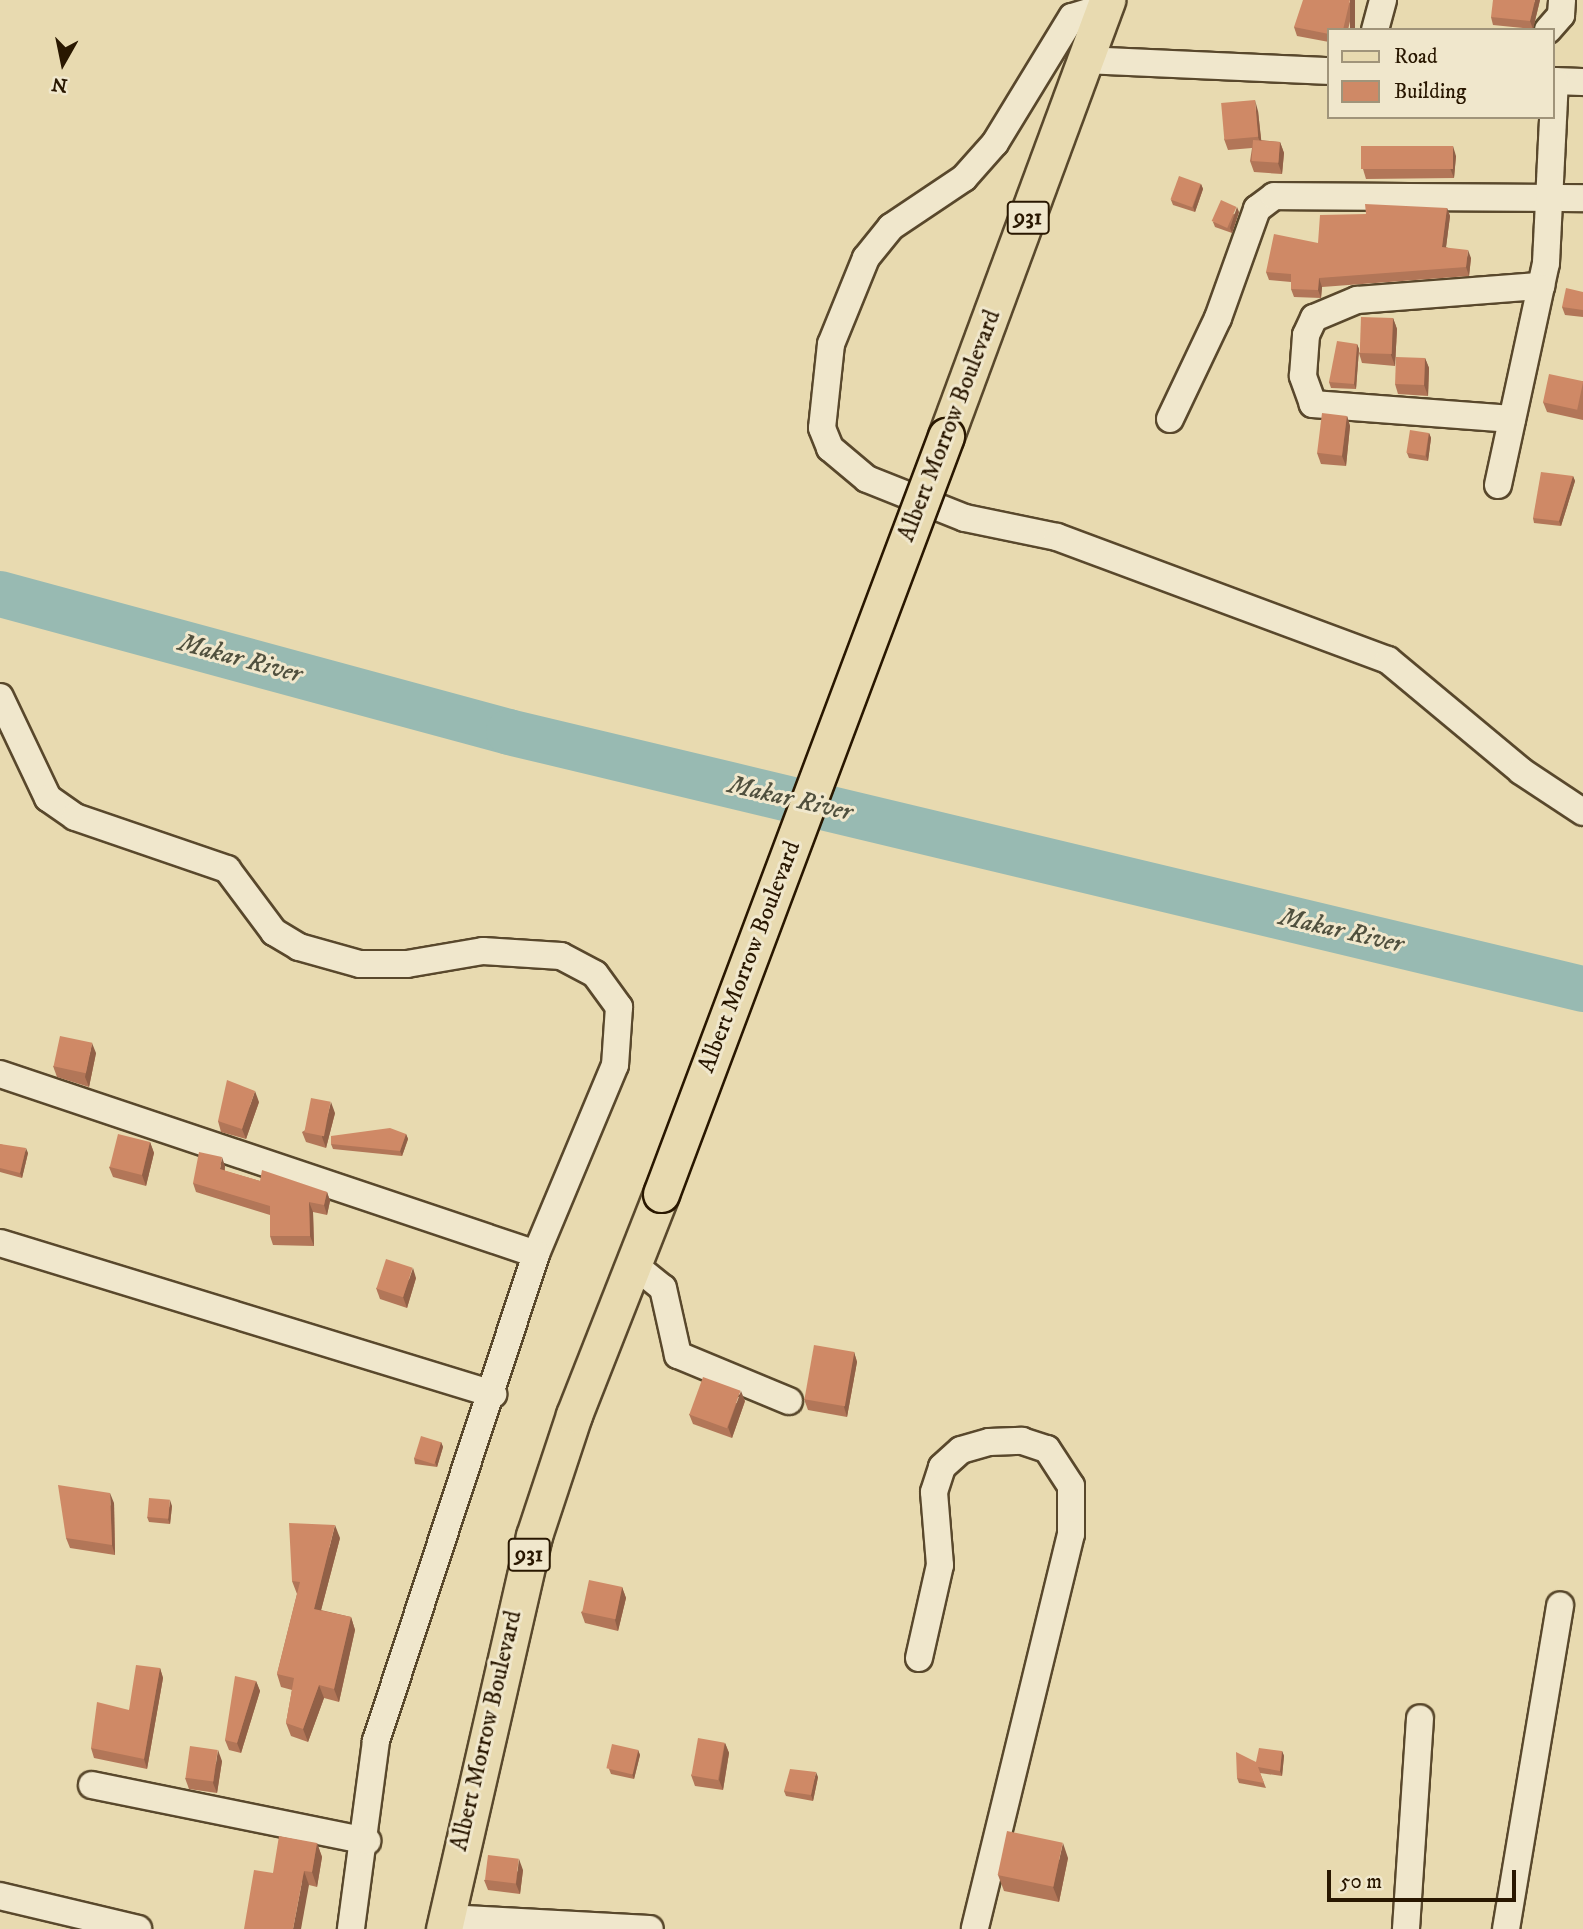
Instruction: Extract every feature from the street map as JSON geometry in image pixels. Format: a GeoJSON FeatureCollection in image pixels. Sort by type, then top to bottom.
{"type":"FeatureCollection","features":[{"type":"Feature","properties":{"kind":"main road","name":"Albert Morrow Boulevard"},"geometry":{"type":"LineString","coordinates":[[445,1924],[534,1536],[633,1264],[946,436],[1106,3]]}},
{"type":"Feature","properties":{"kind":"street"},"geometry":{"type":"LineString","coordinates":[[1376,28],[1383,0]]}},
{"type":"Feature","properties":{"kind":"street"},"geometry":{"type":"LineString","coordinates":[[1550,28],[1561,15],[1562,0]]}},
{"type":"Feature","properties":{"kind":"street"},"geometry":{"type":"LineString","coordinates":[[1106,3],[1072,17],[995,143],[964,177],[891,227],[866,258],[831,344],[822,428],[830,448],[867,479],[965,518],[1057,537],[1388,660],[1540,785],[1583,812]]}},
{"type":"Feature","properties":{"kind":"street"},"geometry":{"type":"LineString","coordinates":[[1086,60],[1328,71]]}},
{"type":"Feature","properties":{"kind":"street"},"geometry":{"type":"LineString","coordinates":[[1555,81],[1583,82]]}},
{"type":"Feature","properties":{"kind":"street"},"geometry":{"type":"LineString","coordinates":[[1498,485],[1541,286],[1554,195],[1554,119]]}},
{"type":"Feature","properties":{"kind":"street"},"geometry":{"type":"LineString","coordinates":[[1170,419],[1218,318],[1257,209],[1274,196],[1554,195],[1583,198]]}},
{"type":"Feature","properties":{"kind":"street"},"geometry":{"type":"LineString","coordinates":[[1512,419],[1313,404],[1303,376],[1306,335],[1314,318],[1357,300],[1541,286]]}},
{"type":"Feature","properties":{"kind":"street"},"geometry":{"type":"LineString","coordinates":[[0,697],[48,798],[75,817],[227,869],[274,932],[299,947],[360,964],[531,951],[561,956],[595,974],[619,1007],[621,1035],[587,1140],[536,1254],[493,1394],[376,1741],[367,1841],[351,1929]]}},
{"type":"Feature","properties":{"kind":"street"},"geometry":{"type":"LineString","coordinates":[[0,1074],[536,1254]]}},
{"type":"Feature","properties":{"kind":"street"},"geometry":{"type":"LineString","coordinates":[[0,1243],[493,1394]]}},
{"type":"Feature","properties":{"kind":"street"},"geometry":{"type":"LineString","coordinates":[[633,1264],[663,1287],[678,1355],[789,1401]]}},
{"type":"Feature","properties":{"kind":"street"},"geometry":{"type":"LineString","coordinates":[[919,1658],[940,1565],[934,1492],[942,1467],[961,1450],[1022,1441],[1047,1449],[1061,1465],[1071,1486],[1071,1534],[975,1929]]}},
{"type":"Feature","properties":{"kind":"street"},"geometry":{"type":"LineString","coordinates":[[1506,1929],[1560,1605]]}},
{"type":"Feature","properties":{"kind":"street"},"geometry":{"type":"LineString","coordinates":[[1406,1929],[1420,1718]]}},
{"type":"Feature","properties":{"kind":"street"},"geometry":{"type":"LineString","coordinates":[[92,1785],[367,1841]]}},
{"type":"Feature","properties":{"kind":"street"},"geometry":{"type":"LineString","coordinates":[[0,1896],[138,1929]]}},
{"type":"Feature","properties":{"kind":"street"},"geometry":{"type":"LineString","coordinates":[[445,1924],[650,1929]]}},
{"type":"Feature","properties":{"kind":"building"},"geometry":{"type":"Polygon","coordinates":[[[1303,0],[1350,0],[1343,28],[1328,28],[1328,34],[1294,27],[1303,0]]]}},
{"type":"Feature","properties":{"kind":"building"},"geometry":{"type":"Polygon","coordinates":[[[1493,0],[1535,0],[1530,21],[1491,17],[1493,0]]]}},
{"type":"Feature","properties":{"kind":"building"},"geometry":{"type":"Polygon","coordinates":[[[1255,100],[1258,137],[1224,140],[1221,103],[1255,100]]]}},
{"type":"Feature","properties":{"kind":"building"},"geometry":{"type":"Polygon","coordinates":[[[1253,140],[1280,142],[1278,163],[1252,161],[1253,140]]]}},
{"type":"Feature","properties":{"kind":"building"},"geometry":{"type":"Polygon","coordinates":[[[1361,146],[1453,146],[1453,169],[1361,169],[1361,146]]]}},
{"type":"Feature","properties":{"kind":"building"},"geometry":{"type":"Polygon","coordinates":[[[1179,176],[1201,184],[1192,207],[1170,199],[1179,176]]]}},
{"type":"Feature","properties":{"kind":"building"},"geometry":{"type":"Polygon","coordinates":[[[1221,200],[1237,207],[1227,228],[1212,221],[1221,200]]]}},
{"type":"Feature","properties":{"kind":"building"},"geometry":{"type":"Polygon","coordinates":[[[1365,204],[1447,208],[1442,247],[1468,250],[1466,267],[1319,278],[1318,290],[1291,289],[1291,274],[1266,272],[1274,234],[1318,243],[1320,215],[1366,214],[1365,204]]]}},
{"type":"Feature","properties":{"kind":"building"},"geometry":{"type":"Polygon","coordinates":[[[1566,288],[1583,292],[1583,310],[1562,307],[1566,288]]]}},
{"type":"Feature","properties":{"kind":"building"},"geometry":{"type":"Polygon","coordinates":[[[1361,317],[1393,318],[1392,354],[1360,353],[1361,317]]]}},
{"type":"Feature","properties":{"kind":"building"},"geometry":{"type":"Polygon","coordinates":[[[1337,341],[1357,344],[1354,384],[1329,382],[1337,341]]]}},
{"type":"Feature","properties":{"kind":"building"},"geometry":{"type":"Polygon","coordinates":[[[1396,357],[1425,358],[1424,385],[1395,384],[1396,357]]]}},
{"type":"Feature","properties":{"kind":"building"},"geometry":{"type":"Polygon","coordinates":[[[1549,374],[1583,381],[1577,410],[1543,402],[1549,374]]]}},
{"type":"Feature","properties":{"kind":"building"},"geometry":{"type":"Polygon","coordinates":[[[1322,413],[1347,416],[1342,456],[1317,453],[1322,413]]]}},
{"type":"Feature","properties":{"kind":"building"},"geometry":{"type":"Polygon","coordinates":[[[1410,430],[1429,433],[1425,456],[1406,453],[1410,430]]]}},
{"type":"Feature","properties":{"kind":"building"},"geometry":{"type":"Polygon","coordinates":[[[1541,472],[1573,476],[1559,521],[1533,518],[1541,472]]]}},
{"type":"Feature","properties":{"kind":"building"},"geometry":{"type":"Polygon","coordinates":[[[60,1036],[92,1043],[86,1073],[54,1066],[60,1036]]]}},
{"type":"Feature","properties":{"kind":"building"},"geometry":{"type":"Polygon","coordinates":[[[227,1080],[255,1091],[242,1129],[218,1121],[227,1080]]]}},
{"type":"Feature","properties":{"kind":"building"},"geometry":{"type":"Polygon","coordinates":[[[311,1098],[331,1102],[324,1136],[304,1132],[311,1098]]]}},
{"type":"Feature","properties":{"kind":"building"},"geometry":{"type":"Polygon","coordinates":[[[390,1128],[406,1134],[400,1151],[331,1144],[331,1136],[390,1128]]]}},
{"type":"Feature","properties":{"kind":"building"},"geometry":{"type":"Polygon","coordinates":[[[118,1134],[150,1142],[142,1175],[110,1167],[118,1134]]]}},
{"type":"Feature","properties":{"kind":"building"},"geometry":{"type":"Polygon","coordinates":[[[0,1144],[26,1148],[20,1173],[0,1168],[0,1144]]]}},
{"type":"Feature","properties":{"kind":"building"},"geometry":{"type":"Polygon","coordinates":[[[199,1152],[222,1157],[220,1169],[260,1181],[262,1170],[327,1192],[324,1205],[309,1202],[310,1236],[270,1236],[270,1206],[193,1183],[199,1152]]]}},
{"type":"Feature","properties":{"kind":"building"},"geometry":{"type":"Polygon","coordinates":[[[386,1259],[413,1268],[403,1297],[376,1288],[386,1259]]]}},
{"type":"Feature","properties":{"kind":"building"},"geometry":{"type":"Polygon","coordinates":[[[814,1345],[854,1352],[845,1406],[804,1399],[814,1345]]]}},
{"type":"Feature","properties":{"kind":"building"},"geometry":{"type":"Polygon","coordinates":[[[703,1377],[741,1391],[727,1428],[689,1415],[703,1377]]]}},
{"type":"Feature","properties":{"kind":"building"},"geometry":{"type":"Polygon","coordinates":[[[421,1436],[441,1442],[434,1464],[414,1458],[421,1436]]]}},
{"type":"Feature","properties":{"kind":"building"},"geometry":{"type":"Polygon","coordinates":[[[58,1485],[110,1493],[112,1545],[66,1538],[58,1485]]]}},
{"type":"Feature","properties":{"kind":"building"},"geometry":{"type":"Polygon","coordinates":[[[149,1498],[170,1500],[168,1519],[147,1517],[149,1498]]]}},
{"type":"Feature","properties":{"kind":"building"},"geometry":{"type":"Polygon","coordinates":[[[289,1523],[335,1525],[314,1609],[351,1617],[334,1689],[319,1685],[303,1729],[286,1723],[294,1678],[277,1674],[300,1582],[292,1581],[289,1523]]]}},
{"type":"Feature","properties":{"kind":"building"},"geometry":{"type":"Polygon","coordinates":[[[589,1580],[622,1587],[615,1619],[582,1612],[589,1580]]]}},
{"type":"Feature","properties":{"kind":"building"},"geometry":{"type":"Polygon","coordinates":[[[136,1665],[160,1668],[144,1759],[91,1748],[97,1702],[129,1710],[136,1665]]]}},
{"type":"Feature","properties":{"kind":"building"},"geometry":{"type":"Polygon","coordinates":[[[235,1676],[256,1681],[237,1743],[225,1740],[235,1676]]]}},
{"type":"Feature","properties":{"kind":"building"},"geometry":{"type":"Polygon","coordinates":[[[698,1738],[725,1743],[718,1780],[691,1775],[698,1738]]]}},
{"type":"Feature","properties":{"kind":"building"},"geometry":{"type":"Polygon","coordinates":[[[612,1744],[638,1750],[633,1774],[606,1768],[612,1744]]]}},
{"type":"Feature","properties":{"kind":"building"},"geometry":{"type":"Polygon","coordinates":[[[190,1746],[218,1750],[213,1782],[186,1778],[190,1746]]]}},
{"type":"Feature","properties":{"kind":"building"},"geometry":{"type":"Polygon","coordinates":[[[1259,1748],[1282,1751],[1280,1771],[1258,1767],[1264,1783],[1237,1778],[1236,1752],[1256,1762],[1259,1748]]]}},
{"type":"Feature","properties":{"kind":"building"},"geometry":{"type":"Polygon","coordinates":[[[790,1769],[816,1772],[811,1795],[784,1791],[790,1769]]]}},
{"type":"Feature","properties":{"kind":"building"},"geometry":{"type":"Polygon","coordinates":[[[1007,1831],[1063,1843],[1053,1887],[998,1875],[1007,1831]]]}},
{"type":"Feature","properties":{"kind":"building"},"geometry":{"type":"Polygon","coordinates":[[[279,1836],[317,1843],[312,1872],[304,1871],[293,1929],[244,1929],[254,1870],[273,1873],[279,1836]]]}},
{"type":"Feature","properties":{"kind":"building"},"geometry":{"type":"Polygon","coordinates":[[[488,1855],[519,1859],[516,1884],[485,1880],[488,1855]]]}},
{"type":"Feature","properties":{"kind":"waterway","name":"Makar River"},"geometry":{"type":"LineString","coordinates":[[0,594],[509,732],[1583,989]]}}]}
